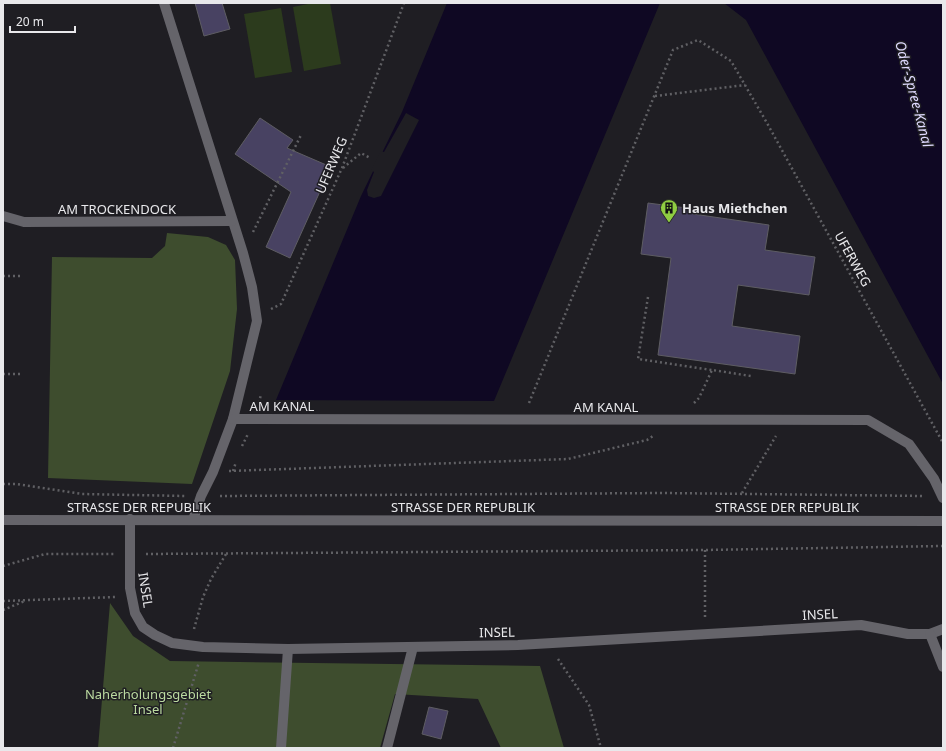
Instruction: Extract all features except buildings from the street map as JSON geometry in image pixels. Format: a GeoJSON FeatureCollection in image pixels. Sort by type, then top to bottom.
{"type":"FeatureCollection","features":[{"type":"Feature","properties":{"kind":"street"},"geometry":{"type":"LineString","coordinates":[[164,3],[243,253],[252,287],[257,321],[233,419],[213,472],[201,496],[193,520]]}},
{"type":"Feature","properties":{"kind":"street","name":"AM TROCKENDOCK"},"geometry":{"type":"LineString","coordinates":[[3,216],[24,222],[232,221]]}},
{"type":"Feature","properties":{"kind":"street","name":"AM KANAL"},"geometry":{"type":"LineString","coordinates":[[233,419],[868,420],[909,444],[934,479],[943,498]]}},
{"type":"Feature","properties":{"kind":"street","name":"INSEL"},"geometry":{"type":"LineString","coordinates":[[130,519],[130,588],[135,613],[142,628],[172,643],[203,647],[288,649],[413,647],[548,643],[861,625],[908,634],[930,634]]}},
{"type":"Feature","properties":{"kind":"street","name":"STRASSE DER REPUBLIK"},"geometry":{"type":"LineString","coordinates":[[3,520],[943,520]]}},
{"type":"Feature","properties":{"kind":"street"},"geometry":{"type":"LineString","coordinates":[[943,629],[930,634],[943,667]]}},
{"type":"Feature","properties":{"kind":"street"},"geometry":{"type":"LineString","coordinates":[[387,748],[413,647]]}},
{"type":"Feature","properties":{"kind":"street"},"geometry":{"type":"LineString","coordinates":[[281,748],[288,649]]}},
{"type":"Feature","properties":{"kind":"path","name":"UFERWEG"},"geometry":{"type":"LineString","coordinates":[[257,321],[269,310],[281,304],[342,168],[404,3]]}},
{"type":"Feature","properties":{"kind":"path","name":"UFERWEG"},"geometry":{"type":"LineString","coordinates":[[521,420],[673,50],[698,40],[731,61],[943,443]]}},
{"type":"Feature","properties":{"kind":"path"},"geometry":{"type":"LineString","coordinates":[[654,96],[745,86]]}},
{"type":"Feature","properties":{"kind":"path"},"geometry":{"type":"LineString","coordinates":[[243,253],[301,135]]}},
{"type":"Feature","properties":{"kind":"path"},"geometry":{"type":"LineString","coordinates":[[342,168],[361,153],[370,158]]}},
{"type":"Feature","properties":{"kind":"path"},"geometry":{"type":"LineString","coordinates":[[3,276],[22,276]]}},
{"type":"Feature","properties":{"kind":"path"},"geometry":{"type":"LineString","coordinates":[[648,296],[638,359],[751,376]]}},
{"type":"Feature","properties":{"kind":"path"},"geometry":{"type":"LineString","coordinates":[[213,472],[568,459],[647,440],[676,420],[699,398],[712,370]]}},
{"type":"Feature","properties":{"kind":"path"},"geometry":{"type":"LineString","coordinates":[[3,374],[21,374]]}},
{"type":"Feature","properties":{"kind":"path"},"geometry":{"type":"LineString","coordinates":[[742,493],[785,420]]}},
{"type":"Feature","properties":{"kind":"path"},"geometry":{"type":"LineString","coordinates":[[3,484],[16,484],[82,494],[201,496],[742,493],[915,496]]}},
{"type":"Feature","properties":{"kind":"path"},"geometry":{"type":"LineString","coordinates":[[3,566],[45,554],[705,550],[943,546]]}},
{"type":"Feature","properties":{"kind":"path"},"geometry":{"type":"LineString","coordinates":[[705,550],[705,634]]}},
{"type":"Feature","properties":{"kind":"path"},"geometry":{"type":"LineString","coordinates":[[191,645],[203,597],[227,553]]}},
{"type":"Feature","properties":{"kind":"path"},"geometry":{"type":"LineString","coordinates":[[3,601],[132,597]]}},
{"type":"Feature","properties":{"kind":"path"},"geometry":{"type":"LineString","coordinates":[[3,610],[27,600]]}},
{"type":"Feature","properties":{"kind":"path"},"geometry":{"type":"LineString","coordinates":[[548,643],[589,705],[601,748]]}},
{"type":"Feature","properties":{"kind":"path"},"geometry":{"type":"LineString","coordinates":[[173,748],[203,647]]}},
{"type":"Feature","properties":{"kind":"green space"},"geometry":{"type":"Polygon","coordinates":[[[313,3],[330,3],[341,64],[304,71],[293,7],[313,3]]]}},
{"type":"Feature","properties":{"kind":"green space"},"geometry":{"type":"Polygon","coordinates":[[[281,8],[292,72],[255,78],[244,14],[281,8]]]}},
{"type":"Feature","properties":{"kind":"green space"},"geometry":{"type":"Polygon","coordinates":[[[167,233],[208,237],[226,245],[235,260],[237,309],[230,371],[192,484],[48,478],[52,257],[152,258],[165,246],[167,233]]]}},
{"type":"Feature","properties":{"kind":"green space","name":"Naherholungsgebiet Insel"},"geometry":{"type":"Polygon","coordinates":[[[110,603],[133,636],[170,661],[540,666],[564,748],[501,748],[478,699],[395,694],[380,748],[98,748],[110,603]]]}},
{"type":"Feature","properties":{"kind":"water"},"geometry":{"type":"Polygon","coordinates":[[[447,3],[660,3],[494,401],[276,400],[361,196],[402,112],[447,3]]]}},
{"type":"Feature","properties":{"kind":"water","name":"Oder-Spree-Kanal"},"geometry":{"type":"Polygon","coordinates":[[[724,3],[943,3],[943,384],[746,20],[724,3]]]}},
{"type":"Feature","properties":{"kind":"pier"},"geometry":{"type":"Polygon","coordinates":[[[406,113],[419,120],[381,196],[374,198],[368,196],[367,190],[374,172],[371,170],[381,151],[384,152],[406,113]]]}},
{"type":"Feature","properties":{"kind":"place","name":"Haus Miethchen"},"geometry":{"type":"Point","coordinates":[669,223]}}]}
